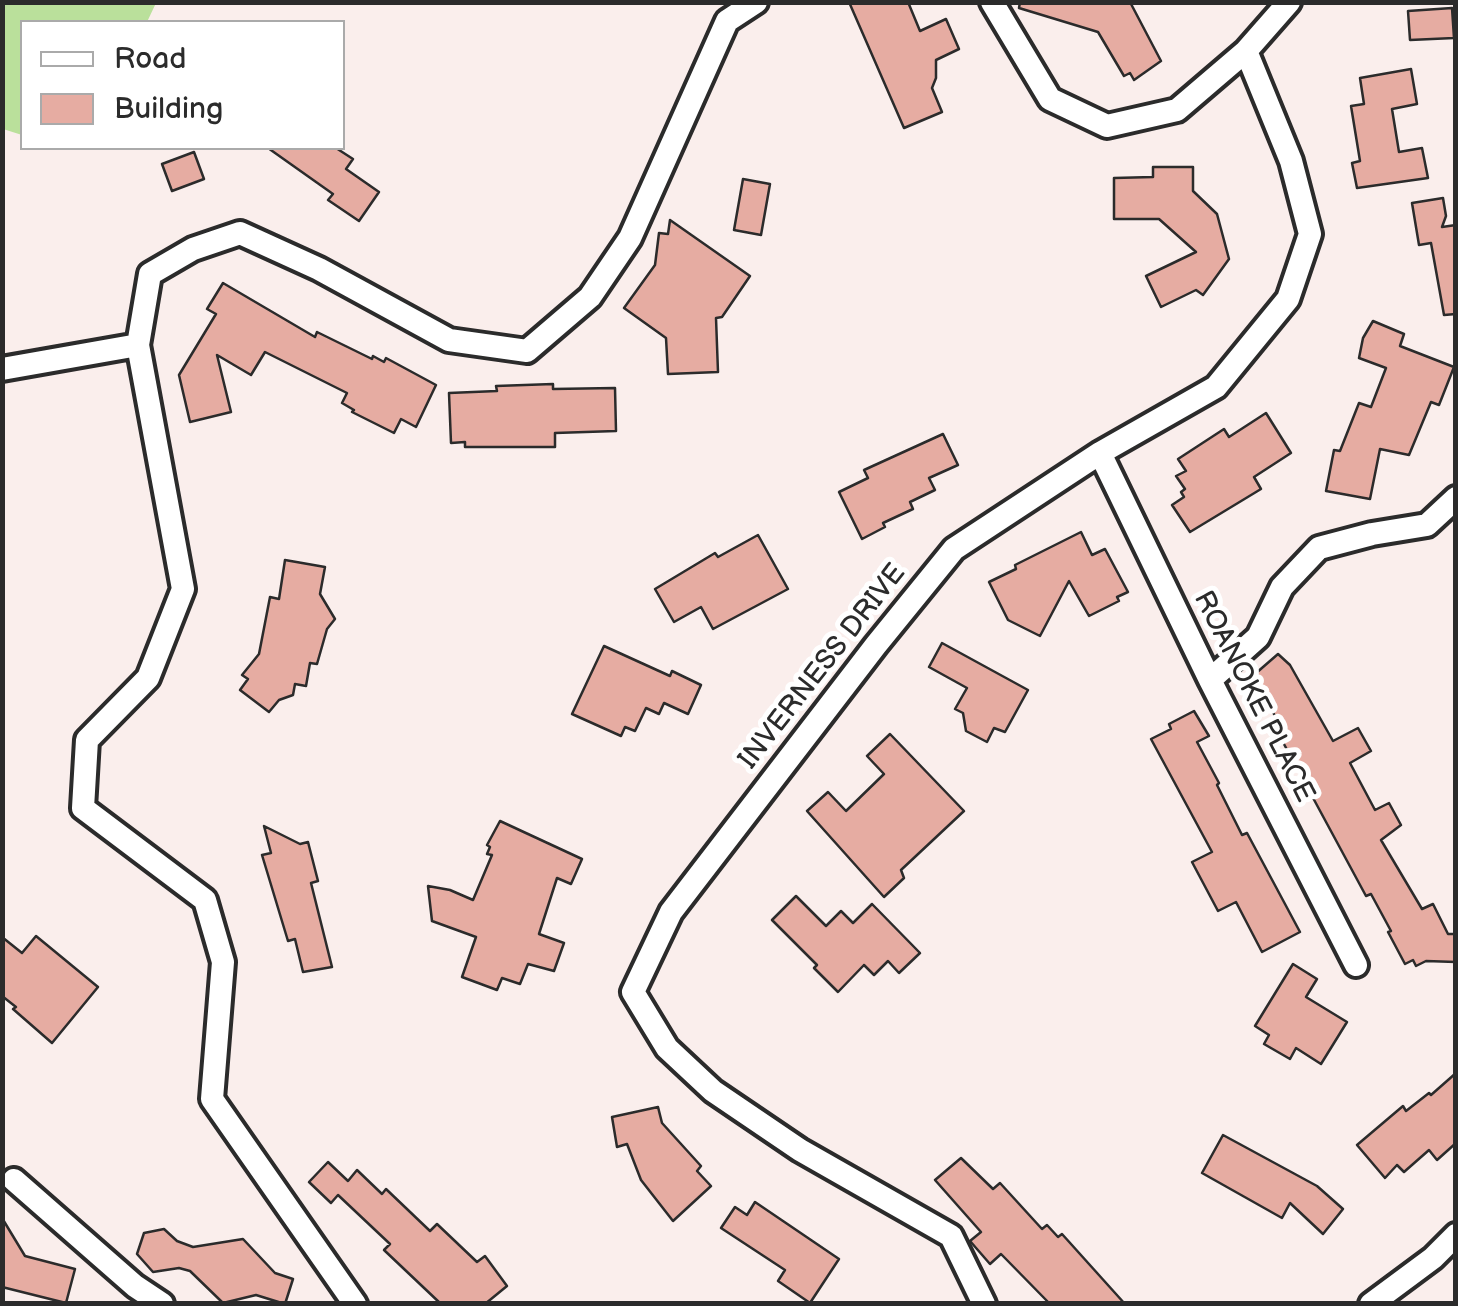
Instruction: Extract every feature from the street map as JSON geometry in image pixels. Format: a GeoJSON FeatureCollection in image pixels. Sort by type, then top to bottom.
{"type":"FeatureCollection","features":[{"type":"Feature","properties":{"kind":"street"},"geometry":{"type":"LineString","coordinates":[[355,1304],[212,1099],[224,962],[205,900],[83,808],[88,740],[148,678],[183,589],[138,344],[150,274],[193,249],[240,233],[449,340],[527,350],[590,297],[630,238],[727,21],[756,2]]}},
{"type":"Feature","properties":{"kind":"street"},"geometry":{"type":"LineString","coordinates":[[992,2],[1050,99],[1107,126],[1177,110],[1246,51],[1288,2]]}},
{"type":"Feature","properties":{"kind":"street","name":"INVERNESS DRIVE"},"geometry":{"type":"LineString","coordinates":[[984,1304],[951,1236],[800,1150],[714,1091],[667,1048],[633,992],[671,912],[954,549],[1100,453],[1216,387],[1288,299],[1310,234],[1291,161],[1246,51]]}},
{"type":"Feature","properties":{"kind":"street"},"geometry":{"type":"LineString","coordinates":[[2,369],[138,344]]}},
{"type":"Feature","properties":{"kind":"street","name":"ROANOKE PLACE"},"geometry":{"type":"LineString","coordinates":[[1100,453],[1210,680],[1356,965]]}},
{"type":"Feature","properties":{"kind":"street"},"geometry":{"type":"LineString","coordinates":[[1210,680],[1258,637],[1282,587],[1319,548],[1427,525],[1456,498]]}},
{"type":"Feature","properties":{"kind":"street"},"geometry":{"type":"LineString","coordinates":[[14,1180],[135,1286],[162,1304]]}},
{"type":"Feature","properties":{"kind":"street"},"geometry":{"type":"LineString","coordinates":[[1371,1304],[1456,1236]]}},
{"type":"Feature","properties":{"kind":"green space"},"geometry":{"type":"Polygon","coordinates":[[[3,2],[156,3],[148,20],[20,20],[20,134],[3,129],[3,2]]]}},
{"type":"Feature","properties":{"kind":"building"},"geometry":{"type":"Polygon","coordinates":[[[849,2],[908,2],[920,31],[946,19],[959,49],[936,60],[932,88],[942,112],[904,128],[849,2]]]}},
{"type":"Feature","properties":{"kind":"building"},"geometry":{"type":"Polygon","coordinates":[[[1020,2],[1130,2],[1161,61],[1134,80],[1130,73],[1124,76],[1098,32],[1019,8],[1020,2]]]}},
{"type":"Feature","properties":{"kind":"building"},"geometry":{"type":"Polygon","coordinates":[[[1452,8],[1454,38],[1410,40],[1408,11],[1452,8]]]}},
{"type":"Feature","properties":{"kind":"building"},"geometry":{"type":"Polygon","coordinates":[[[1411,69],[1417,104],[1392,109],[1399,152],[1422,148],[1428,178],[1357,188],[1352,163],[1360,161],[1351,106],[1364,104],[1360,78],[1411,69]]]}},
{"type":"Feature","properties":{"kind":"building"},"geometry":{"type":"Polygon","coordinates":[[[271,150],[339,150],[353,159],[346,169],[379,192],[359,221],[328,200],[333,194],[271,150]]]}},
{"type":"Feature","properties":{"kind":"building"},"geometry":{"type":"Polygon","coordinates":[[[194,152],[204,179],[172,191],[162,164],[194,152]]]}},
{"type":"Feature","properties":{"kind":"building"},"geometry":{"type":"Polygon","coordinates":[[[1153,167],[1193,167],[1193,191],[1217,214],[1229,259],[1203,295],[1196,290],[1161,307],[1146,276],[1196,252],[1159,219],[1114,219],[1114,178],[1153,177],[1153,167]]]}},
{"type":"Feature","properties":{"kind":"building"},"geometry":{"type":"Polygon","coordinates":[[[743,179],[770,184],[761,235],[734,230],[743,179]]]}},
{"type":"Feature","properties":{"kind":"building"},"geometry":{"type":"Polygon","coordinates":[[[1443,198],[1446,216],[1442,227],[1456,225],[1456,314],[1444,315],[1431,243],[1419,245],[1412,203],[1443,198]]]}},
{"type":"Feature","properties":{"kind":"building"},"geometry":{"type":"Polygon","coordinates":[[[670,220],[750,276],[722,317],[716,318],[718,372],[668,374],[666,338],[624,308],[655,265],[659,233],[668,234],[670,220]]]}},
{"type":"Feature","properties":{"kind":"building"},"geometry":{"type":"Polygon","coordinates":[[[223,283],[315,337],[317,332],[372,359],[373,356],[384,362],[386,358],[436,385],[416,427],[401,419],[394,433],[352,412],[342,403],[347,393],[265,352],[251,375],[217,355],[231,412],[190,422],[179,375],[216,314],[207,309],[223,283]]]}},
{"type":"Feature","properties":{"kind":"building"},"geometry":{"type":"Polygon","coordinates":[[[1373,321],[1404,334],[1400,346],[1454,367],[1439,405],[1431,402],[1409,455],[1380,449],[1370,499],[1326,491],[1334,450],[1340,451],[1359,403],[1371,407],[1386,368],[1359,358],[1363,338],[1373,321]]]}},
{"type":"Feature","properties":{"kind":"building"},"geometry":{"type":"Polygon","coordinates":[[[553,384],[553,389],[615,388],[616,431],[555,433],[555,447],[465,447],[465,442],[451,443],[449,393],[553,384]]]}},
{"type":"Feature","properties":{"kind":"building"},"geometry":{"type":"Polygon","coordinates":[[[1266,413],[1291,453],[1254,477],[1261,489],[1190,532],[1172,505],[1184,497],[1181,492],[1185,489],[1176,476],[1186,471],[1178,459],[1224,429],[1229,437],[1266,413]]]}},
{"type":"Feature","properties":{"kind":"building"},"geometry":{"type":"Polygon","coordinates":[[[943,434],[958,465],[929,478],[935,490],[910,502],[913,509],[883,523],[885,527],[862,539],[839,492],[868,478],[864,470],[943,434]]]}},
{"type":"Feature","properties":{"kind":"building"},"geometry":{"type":"Polygon","coordinates":[[[1081,532],[1092,555],[1105,549],[1128,592],[1089,616],[1069,581],[1040,636],[1008,620],[989,582],[1081,532]]]}},
{"type":"Feature","properties":{"kind":"building"},"geometry":{"type":"Polygon","coordinates":[[[758,535],[788,589],[713,629],[701,607],[674,622],[655,589],[715,553],[718,557],[758,535]]]}},
{"type":"Feature","properties":{"kind":"building"},"geometry":{"type":"Polygon","coordinates":[[[285,560],[325,567],[320,594],[335,619],[327,629],[317,664],[310,663],[306,686],[295,684],[293,695],[279,700],[269,712],[240,690],[248,679],[242,675],[259,654],[270,597],[279,599],[285,560]]]}},
{"type":"Feature","properties":{"kind":"building"},"geometry":{"type":"Polygon","coordinates":[[[942,643],[1028,690],[1005,732],[994,728],[987,742],[966,731],[963,713],[955,709],[967,688],[929,667],[942,643]]]}},
{"type":"Feature","properties":{"kind":"building"},"geometry":{"type":"Polygon","coordinates":[[[604,646],[670,676],[672,671],[701,685],[688,714],[664,703],[659,714],[646,708],[635,731],[625,727],[621,736],[572,714],[604,646]]]}},
{"type":"Feature","properties":{"kind":"building"},"geometry":{"type":"Polygon","coordinates":[[[1278,654],[1290,665],[1333,741],[1358,728],[1371,751],[1350,763],[1375,810],[1389,803],[1401,825],[1381,840],[1422,909],[1433,904],[1448,934],[1456,934],[1456,962],[1426,961],[1416,966],[1413,960],[1405,964],[1371,894],[1366,896],[1278,733],[1283,731],[1267,701],[1247,681],[1278,654]]]}},
{"type":"Feature","properties":{"kind":"building"},"geometry":{"type":"Polygon","coordinates":[[[1194,711],[1209,736],[1197,742],[1217,785],[1300,932],[1262,952],[1236,902],[1218,911],[1192,862],[1212,852],[1151,739],[1194,711]]]}},
{"type":"Feature","properties":{"kind":"building"},"geometry":{"type":"Polygon","coordinates":[[[890,734],[964,811],[901,870],[904,878],[884,897],[807,811],[828,792],[846,811],[884,774],[867,756],[890,734]]]}},
{"type":"Feature","properties":{"kind":"building"},"geometry":{"type":"Polygon","coordinates":[[[500,821],[582,859],[571,884],[557,878],[539,934],[564,943],[554,971],[528,964],[520,984],[502,978],[497,990],[462,977],[476,937],[432,921],[428,886],[473,900],[492,855],[487,854],[487,845],[500,821]]]}},
{"type":"Feature","properties":{"kind":"building"},"geometry":{"type":"Polygon","coordinates":[[[264,826],[300,844],[308,842],[318,881],[311,883],[332,967],[303,972],[295,939],[288,941],[262,855],[271,853],[264,826]]]}},
{"type":"Feature","properties":{"kind":"building"},"geometry":{"type":"Polygon","coordinates":[[[796,896],[826,926],[841,911],[853,923],[872,904],[920,953],[899,973],[888,961],[874,975],[864,965],[838,992],[772,920],[796,896]]]}},
{"type":"Feature","properties":{"kind":"building"},"geometry":{"type":"Polygon","coordinates":[[[36,936],[98,987],[52,1043],[2,996],[2,937],[22,953],[36,936]]]}},
{"type":"Feature","properties":{"kind":"building"},"geometry":{"type":"Polygon","coordinates":[[[1293,964],[1317,979],[1306,997],[1347,1022],[1321,1064],[1296,1048],[1290,1059],[1264,1044],[1269,1035],[1255,1026],[1293,964]]]}},
{"type":"Feature","properties":{"kind":"building"},"geometry":{"type":"Polygon","coordinates":[[[1456,1073],[1456,1143],[1437,1160],[1429,1150],[1404,1172],[1397,1165],[1385,1178],[1357,1145],[1403,1106],[1406,1111],[1456,1073]]]}},
{"type":"Feature","properties":{"kind":"building"},"geometry":{"type":"Polygon","coordinates":[[[658,1107],[662,1123],[701,1166],[697,1171],[711,1186],[673,1221],[641,1180],[627,1144],[617,1147],[612,1117],[658,1107]]]}},
{"type":"Feature","properties":{"kind":"building"},"geometry":{"type":"Polygon","coordinates":[[[1223,1135],[1317,1186],[1343,1209],[1323,1234],[1290,1203],[1282,1218],[1202,1173],[1223,1135]]]}},
{"type":"Feature","properties":{"kind":"building"},"geometry":{"type":"Polygon","coordinates":[[[961,1158],[993,1189],[1000,1183],[1042,1229],[1047,1225],[1058,1237],[1062,1234],[1125,1304],[1050,1304],[1001,1254],[990,1264],[970,1241],[981,1232],[935,1180],[961,1158]]]}},
{"type":"Feature","properties":{"kind":"building"},"geometry":{"type":"Polygon","coordinates":[[[328,1162],[348,1181],[357,1170],[382,1194],[386,1189],[430,1231],[437,1224],[477,1262],[485,1256],[507,1286],[485,1304],[441,1304],[384,1250],[390,1244],[338,1195],[331,1203],[309,1182],[328,1162]]]}},
{"type":"Feature","properties":{"kind":"building"},"geometry":{"type":"Polygon","coordinates":[[[755,1202],[839,1259],[810,1303],[778,1281],[785,1270],[721,1228],[735,1207],[747,1215],[755,1202]]]}},
{"type":"Feature","properties":{"kind":"building"},"geometry":{"type":"Polygon","coordinates":[[[2,1218],[25,1256],[75,1269],[66,1303],[2,1287],[2,1218]]]}},
{"type":"Feature","properties":{"kind":"building"},"geometry":{"type":"Polygon","coordinates":[[[164,1229],[177,1241],[193,1247],[243,1239],[275,1273],[293,1279],[285,1304],[256,1295],[223,1303],[190,1271],[179,1268],[153,1272],[137,1254],[144,1233],[164,1229]]]}}]}
